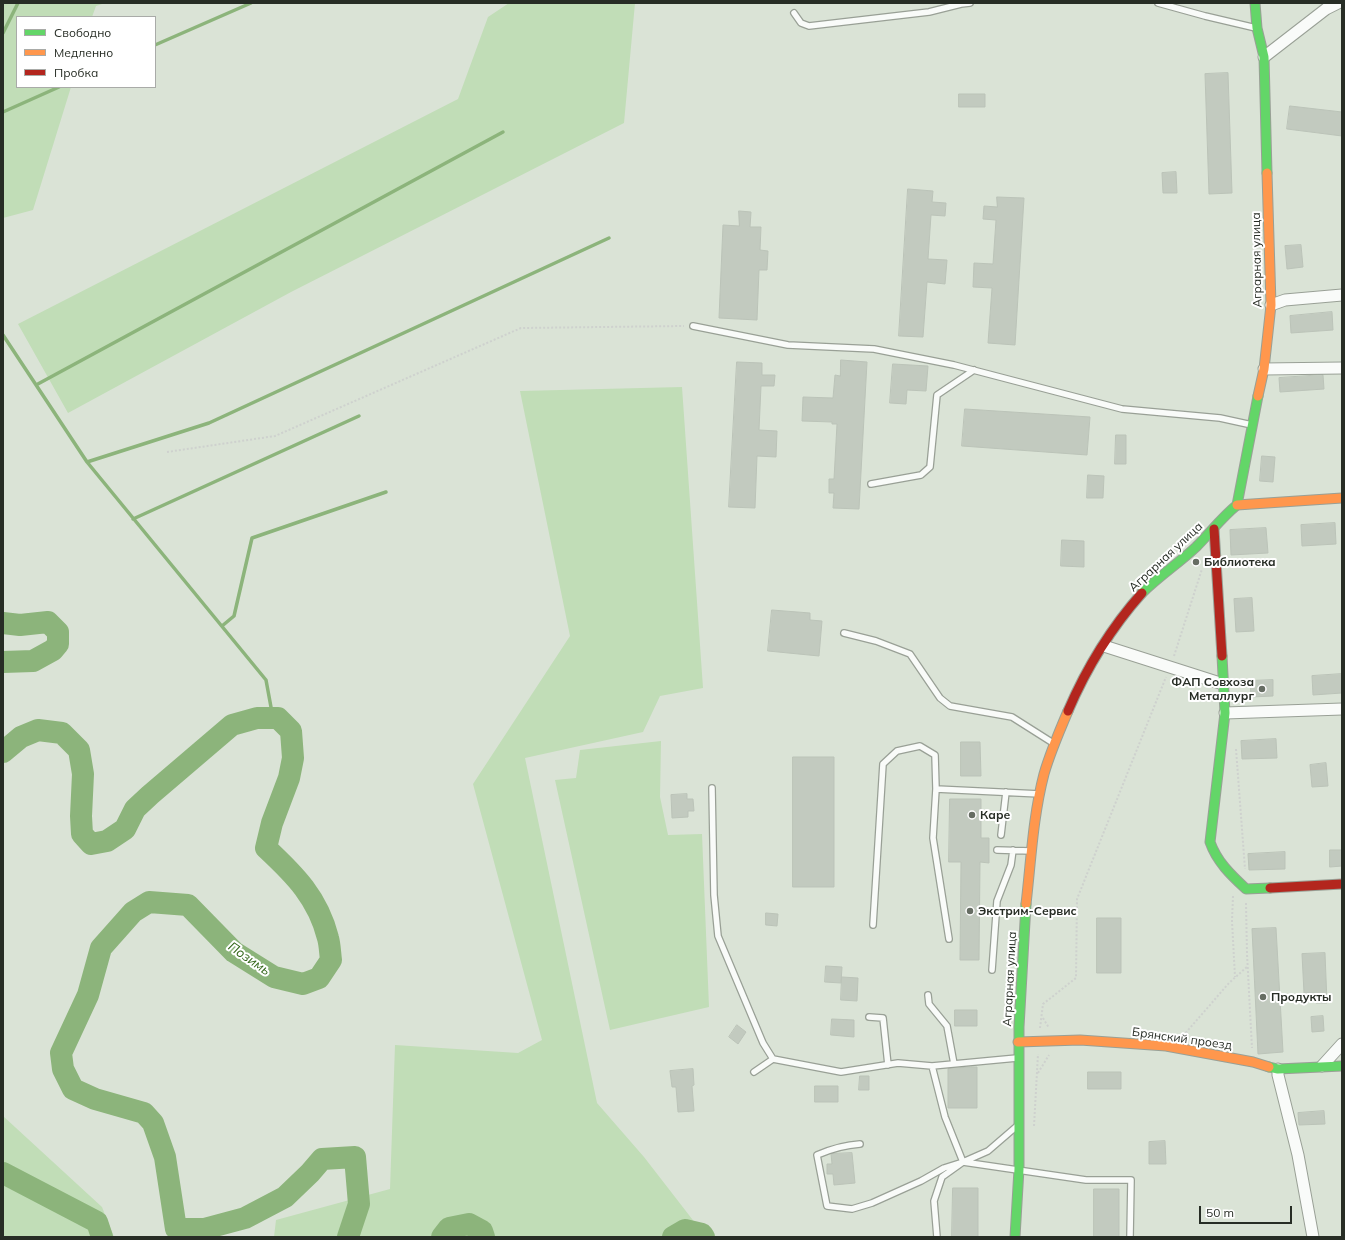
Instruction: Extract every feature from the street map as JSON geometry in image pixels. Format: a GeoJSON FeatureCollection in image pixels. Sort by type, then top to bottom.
{"type":"FeatureCollection","features":[{"type":"Feature","properties":{"kind":"street","name":"Аграрная улица"},"geometry":{"type":"LineString","coordinates":[[1016,1236],[1019,1170],[1018,1042],[1020,997],[1032,851],[1040,794],[1046,768],[1054,744],[1074,700],[1092,664],[1118,623],[1136,600],[1161,576],[1189,554],[1214,529],[1225,514],[1237,505],[1264,369],[1271,305],[1264,57],[1257,28],[1255,3]]}},
{"type":"Feature","properties":{"kind":"street"},"geometry":{"type":"LineString","coordinates":[[1264,57],[1326,9],[1338,3]]}},
{"type":"Feature","properties":{"kind":"street"},"geometry":{"type":"LineString","coordinates":[[1271,305],[1285,300],[1342,295]]}},
{"type":"Feature","properties":{"kind":"street"},"geometry":{"type":"LineString","coordinates":[[1264,369],[1342,368]]}},
{"type":"Feature","properties":{"kind":"street"},"geometry":{"type":"LineString","coordinates":[[1237,505],[1342,498]]}},
{"type":"Feature","properties":{"kind":"street"},"geometry":{"type":"LineString","coordinates":[[1214,529],[1225,713],[1210,842],[1212,850],[1219,862],[1246,889],[1342,884]]}},
{"type":"Feature","properties":{"kind":"street"},"geometry":{"type":"LineString","coordinates":[[1104,646],[1223,684]]}},
{"type":"Feature","properties":{"kind":"street"},"geometry":{"type":"LineString","coordinates":[[1225,713],[1342,709]]}},
{"type":"Feature","properties":{"kind":"street","name":"Брянский проезд"},"geometry":{"type":"LineString","coordinates":[[1018,1042],[1080,1040],[1173,1048],[1253,1062],[1278,1069],[1342,1066]]}},
{"type":"Feature","properties":{"kind":"street"},"geometry":{"type":"LineString","coordinates":[[1322,1066],[1342,1044]]}},
{"type":"Feature","properties":{"kind":"street"},"geometry":{"type":"LineString","coordinates":[[1278,1069],[1278,1075],[1298,1156],[1313,1237]]}},
{"type":"Feature","properties":{"kind":"lane"},"geometry":{"type":"LineString","coordinates":[[794,13],[801,23],[809,26],[930,12],[970,3]]}},
{"type":"Feature","properties":{"kind":"lane"},"geometry":{"type":"LineString","coordinates":[[1158,3],[1257,28]]}},
{"type":"Feature","properties":{"kind":"lane"},"geometry":{"type":"LineString","coordinates":[[693,326],[788,345],[874,349],[954,365],[1122,409],[1220,418],[1252,425]]}},
{"type":"Feature","properties":{"kind":"lane"},"geometry":{"type":"LineString","coordinates":[[871,484],[921,475],[930,467],[937,395],[974,370]]}},
{"type":"Feature","properties":{"kind":"lane"},"geometry":{"type":"LineString","coordinates":[[844,633],[876,641],[910,654],[940,698],[950,706],[1012,717],[1054,744]]}},
{"type":"Feature","properties":{"kind":"lane"},"geometry":{"type":"LineString","coordinates":[[873,925],[883,764],[897,751],[920,746],[934,755],[936,789],[933,838],[948,939]]}},
{"type":"Feature","properties":{"kind":"lane"},"geometry":{"type":"LineString","coordinates":[[712,788],[714,895],[718,936],[763,1044],[773,1059]]}},
{"type":"Feature","properties":{"kind":"lane"},"geometry":{"type":"LineString","coordinates":[[936,789],[1040,794]]}},
{"type":"Feature","properties":{"kind":"lane"},"geometry":{"type":"LineString","coordinates":[[1001,835],[1006,792]]}},
{"type":"Feature","properties":{"kind":"lane"},"geometry":{"type":"LineString","coordinates":[[997,850],[1032,851]]}},
{"type":"Feature","properties":{"kind":"lane"},"geometry":{"type":"LineString","coordinates":[[992,970],[997,901],[1011,865],[1013,850]]}},
{"type":"Feature","properties":{"kind":"lane"},"geometry":{"type":"LineString","coordinates":[[928,995],[929,1004],[947,1026],[954,1064]]}},
{"type":"Feature","properties":{"kind":"lane"},"geometry":{"type":"LineString","coordinates":[[869,1017],[883,1018],[888,1065]]}},
{"type":"Feature","properties":{"kind":"lane"},"geometry":{"type":"LineString","coordinates":[[754,1072],[773,1059],[841,1072],[898,1063],[932,1066],[1018,1058]]}},
{"type":"Feature","properties":{"kind":"lane"},"geometry":{"type":"LineString","coordinates":[[932,1066],[945,1117],[963,1162]]}},
{"type":"Feature","properties":{"kind":"lane"},"geometry":{"type":"LineString","coordinates":[[860,1144],[849,1144],[833,1148],[817,1155],[826,1206],[852,1209],[872,1203],[921,1181],[944,1168],[963,1162],[988,1151],[1019,1125]]}},
{"type":"Feature","properties":{"kind":"lane"},"geometry":{"type":"LineString","coordinates":[[937,1237],[934,1201],[942,1177],[963,1162],[1086,1180],[1131,1180],[1130,1237]]}},
{"type":"Feature","properties":{"kind":"path"},"geometry":{"type":"LineString","coordinates":[[167,452],[275,436],[520,328],[693,326]]}},
{"type":"Feature","properties":{"kind":"path"},"geometry":{"type":"LineString","coordinates":[[1034,1127],[1039,1041],[1044,1004],[1076,978],[1077,899],[1170,667],[1203,565]]}},
{"type":"Feature","properties":{"kind":"path"},"geometry":{"type":"LineString","coordinates":[[1235,744],[1246,889],[1253,1062]]}},
{"type":"Feature","properties":{"kind":"path"},"geometry":{"type":"LineString","coordinates":[[1234,876],[1232,920],[1235,977]]}},
{"type":"Feature","properties":{"kind":"path"},"geometry":{"type":"LineString","coordinates":[[1173,1048],[1235,977],[1248,966]]}},
{"type":"Feature","properties":{"kind":"path"},"geometry":{"type":"LineString","coordinates":[[1037,1075],[1058,1040]]}},
{"type":"Feature","properties":{"kind":"green space"},"geometry":{"type":"Polygon","coordinates":[[[3,3],[105,3],[96,6],[92,16],[16,16],[16,88],[71,88],[33,210],[3,218],[3,3]]]}},
{"type":"Feature","properties":{"kind":"green space"},"geometry":{"type":"Polygon","coordinates":[[[509,3],[635,3],[624,123],[291,292],[68,413],[18,324],[458,99],[488,17],[509,3]]]}},
{"type":"Feature","properties":{"kind":"green space"},"geometry":{"type":"Polygon","coordinates":[[[682,387],[703,688],[660,696],[643,732],[525,758],[597,1103],[644,1157],[706,1237],[274,1237],[276,1220],[390,1189],[395,1045],[518,1053],[542,1040],[473,784],[570,636],[520,391],[682,387]]]}},
{"type":"Feature","properties":{"kind":"green space"},"geometry":{"type":"Polygon","coordinates":[[[661,741],[660,797],[668,835],[702,834],[709,1007],[610,1030],[555,780],[576,778],[580,750],[661,741]]]}},
{"type":"Feature","properties":{"kind":"green space"},"geometry":{"type":"Polygon","coordinates":[[[3,1116],[102,1207],[114,1237],[3,1236],[3,1116]]]}},
{"type":"Feature","properties":{"kind":"building"},"geometry":{"type":"Polygon","coordinates":[[[1228,73],[1232,193],[1209,194],[1205,74],[1228,73]]]}},
{"type":"Feature","properties":{"kind":"building"},"geometry":{"type":"Polygon","coordinates":[[[959,94],[985,94],[985,107],[959,107],[959,94]]]}},
{"type":"Feature","properties":{"kind":"building"},"geometry":{"type":"Polygon","coordinates":[[[1290,106],[1342,112],[1342,136],[1287,129],[1290,106]]]}},
{"type":"Feature","properties":{"kind":"building"},"geometry":{"type":"Polygon","coordinates":[[[1176,172],[1177,193],[1163,193],[1162,173],[1176,172]]]}},
{"type":"Feature","properties":{"kind":"building"},"geometry":{"type":"Polygon","coordinates":[[[908,189],[933,191],[932,202],[946,203],[945,216],[931,215],[928,259],[947,260],[945,284],[927,282],[923,337],[899,336],[908,189]]]}},
{"type":"Feature","properties":{"kind":"building"},"geometry":{"type":"Polygon","coordinates":[[[997,197],[1024,198],[1015,345],[988,343],[992,288],[973,287],[974,263],[993,264],[996,220],[983,219],[984,206],[997,207],[997,197]]]}},
{"type":"Feature","properties":{"kind":"building"},"geometry":{"type":"Polygon","coordinates":[[[739,211],[751,212],[750,227],[761,227],[760,250],[768,251],[767,270],[759,270],[757,320],[719,318],[723,225],[739,226],[739,211]]]}},
{"type":"Feature","properties":{"kind":"building"},"geometry":{"type":"Polygon","coordinates":[[[1301,245],[1303,267],[1287,269],[1285,246],[1301,245]]]}},
{"type":"Feature","properties":{"kind":"building"},"geometry":{"type":"Polygon","coordinates":[[[1332,312],[1333,330],[1291,333],[1290,316],[1332,312]]]}},
{"type":"Feature","properties":{"kind":"building"},"geometry":{"type":"Polygon","coordinates":[[[841,360],[867,362],[859,509],[833,508],[834,493],[829,493],[829,479],[834,479],[837,424],[832,424],[832,422],[802,421],[803,397],[833,398],[835,375],[840,376],[841,360]]]}},
{"type":"Feature","properties":{"kind":"building"},"geometry":{"type":"Polygon","coordinates":[[[737,362],[762,363],[762,375],[775,375],[774,386],[761,386],[759,430],[777,431],[776,457],[757,456],[755,508],[729,507],[737,362]]]}},
{"type":"Feature","properties":{"kind":"building"},"geometry":{"type":"Polygon","coordinates":[[[893,364],[928,366],[926,391],[907,390],[906,404],[890,403],[893,364]]]}},
{"type":"Feature","properties":{"kind":"building"},"geometry":{"type":"Polygon","coordinates":[[[1323,375],[1324,389],[1280,392],[1279,378],[1323,375]]]}},
{"type":"Feature","properties":{"kind":"building"},"geometry":{"type":"Polygon","coordinates":[[[965,409],[1090,417],[1087,455],[962,446],[965,409]]]}},
{"type":"Feature","properties":{"kind":"building"},"geometry":{"type":"Polygon","coordinates":[[[1116,435],[1126,435],[1126,464],[1115,464],[1116,435]]]}},
{"type":"Feature","properties":{"kind":"building"},"geometry":{"type":"Polygon","coordinates":[[[1262,456],[1275,457],[1273,482],[1260,481],[1262,456]]]}},
{"type":"Feature","properties":{"kind":"building"},"geometry":{"type":"Polygon","coordinates":[[[1088,475],[1104,476],[1103,498],[1087,498],[1088,475]]]}},
{"type":"Feature","properties":{"kind":"building"},"geometry":{"type":"Polygon","coordinates":[[[1335,523],[1336,544],[1302,546],[1301,525],[1335,523]]]}},
{"type":"Feature","properties":{"kind":"building"},"geometry":{"type":"Polygon","coordinates":[[[1266,528],[1268,553],[1231,555],[1230,530],[1266,528]]]}},
{"type":"Feature","properties":{"kind":"building"},"geometry":{"type":"Polygon","coordinates":[[[1062,540],[1084,541],[1084,567],[1061,566],[1062,540]]]}},
{"type":"Feature","properties":{"kind":"building"},"geometry":{"type":"Polygon","coordinates":[[[1252,598],[1254,631],[1236,632],[1234,599],[1252,598]]]}},
{"type":"Feature","properties":{"kind":"building"},"geometry":{"type":"Polygon","coordinates":[[[772,610],[810,613],[810,620],[822,621],[819,656],[768,651],[772,610]]]}},
{"type":"Feature","properties":{"kind":"building"},"geometry":{"type":"Polygon","coordinates":[[[1342,674],[1342,693],[1313,695],[1312,676],[1342,674]]]}},
{"type":"Feature","properties":{"kind":"building","name":"ФАП Совхоза Металлург"},"geometry":{"type":"Polygon","coordinates":[[[1273,680],[1273,696],[1251,697],[1250,681],[1273,680]]]}},
{"type":"Feature","properties":{"kind":"building"},"geometry":{"type":"Polygon","coordinates":[[[1276,739],[1277,758],[1242,759],[1241,741],[1276,739]]]}},
{"type":"Feature","properties":{"kind":"building"},"geometry":{"type":"Polygon","coordinates":[[[961,742],[980,742],[981,776],[961,776],[961,742]]]}},
{"type":"Feature","properties":{"kind":"building"},"geometry":{"type":"Polygon","coordinates":[[[793,757],[834,757],[834,887],[793,887],[793,757]]]}},
{"type":"Feature","properties":{"kind":"building"},"geometry":{"type":"Polygon","coordinates":[[[1326,763],[1328,786],[1312,787],[1310,765],[1326,763]]]}},
{"type":"Feature","properties":{"kind":"building"},"geometry":{"type":"Polygon","coordinates":[[[687,794],[687,799],[693,799],[694,811],[688,811],[688,817],[672,818],[671,795],[687,794]]]}},
{"type":"Feature","properties":{"kind":"building"},"geometry":{"type":"Polygon","coordinates":[[[950,799],[981,799],[981,838],[989,838],[989,863],[980,862],[979,960],[960,960],[961,862],[949,862],[950,799]]]}},
{"type":"Feature","properties":{"kind":"building"},"geometry":{"type":"Polygon","coordinates":[[[1330,850],[1342,850],[1342,866],[1330,867],[1330,850]]]}},
{"type":"Feature","properties":{"kind":"building"},"geometry":{"type":"Polygon","coordinates":[[[1285,852],[1285,869],[1249,870],[1248,854],[1285,852]]]}},
{"type":"Feature","properties":{"kind":"building"},"geometry":{"type":"Polygon","coordinates":[[[766,913],[778,914],[777,926],[766,925],[766,913]]]}},
{"type":"Feature","properties":{"kind":"building"},"geometry":{"type":"Polygon","coordinates":[[[1097,918],[1121,918],[1121,973],[1097,973],[1097,918]]]}},
{"type":"Feature","properties":{"kind":"building"},"geometry":{"type":"Polygon","coordinates":[[[1276,928],[1283,1052],[1258,1054],[1252,929],[1276,928]]]}},
{"type":"Feature","properties":{"kind":"building"},"geometry":{"type":"Polygon","coordinates":[[[1325,953],[1327,1003],[1316,1003],[1315,993],[1304,993],[1302,954],[1325,953]]]}},
{"type":"Feature","properties":{"kind":"building"},"geometry":{"type":"Polygon","coordinates":[[[826,966],[842,967],[841,983],[825,982],[826,966]]]}},
{"type":"Feature","properties":{"kind":"building"},"geometry":{"type":"Polygon","coordinates":[[[842,977],[858,978],[857,1001],[841,1000],[842,977]]]}},
{"type":"Feature","properties":{"kind":"building"},"geometry":{"type":"Polygon","coordinates":[[[955,1010],[977,1010],[977,1026],[955,1026],[955,1010]]]}},
{"type":"Feature","properties":{"kind":"building"},"geometry":{"type":"Polygon","coordinates":[[[1323,1016],[1324,1031],[1312,1032],[1311,1017],[1323,1016]]]}},
{"type":"Feature","properties":{"kind":"building"},"geometry":{"type":"Polygon","coordinates":[[[832,1019],[854,1020],[854,1037],[831,1035],[832,1019]]]}},
{"type":"Feature","properties":{"kind":"building"},"geometry":{"type":"Polygon","coordinates":[[[737,1025],[746,1032],[738,1044],[729,1037],[737,1025]]]}},
{"type":"Feature","properties":{"kind":"building"},"geometry":{"type":"Polygon","coordinates":[[[977,1067],[977,1108],[948,1108],[948,1069],[977,1067]]]}},
{"type":"Feature","properties":{"kind":"building"},"geometry":{"type":"Polygon","coordinates":[[[693,1069],[694,1085],[692,1086],[694,1111],[678,1112],[676,1087],[672,1087],[670,1071],[693,1069]]]}},
{"type":"Feature","properties":{"kind":"building"},"geometry":{"type":"Polygon","coordinates":[[[1088,1072],[1121,1072],[1121,1089],[1088,1089],[1088,1072]]]}},
{"type":"Feature","properties":{"kind":"building"},"geometry":{"type":"Polygon","coordinates":[[[860,1076],[869,1076],[869,1090],[859,1090],[860,1076]]]}},
{"type":"Feature","properties":{"kind":"building"},"geometry":{"type":"Polygon","coordinates":[[[815,1086],[838,1086],[838,1102],[815,1102],[815,1086]]]}},
{"type":"Feature","properties":{"kind":"building"},"geometry":{"type":"Polygon","coordinates":[[[1324,1111],[1325,1124],[1299,1125],[1298,1113],[1324,1111]]]}},
{"type":"Feature","properties":{"kind":"building"},"geometry":{"type":"Polygon","coordinates":[[[1165,1141],[1166,1164],[1149,1164],[1149,1142],[1165,1141]]]}},
{"type":"Feature","properties":{"kind":"building"},"geometry":{"type":"Polygon","coordinates":[[[852,1153],[855,1183],[834,1185],[833,1174],[827,1174],[827,1164],[832,1164],[831,1154],[852,1153]]]}},
{"type":"Feature","properties":{"kind":"building"},"geometry":{"type":"Polygon","coordinates":[[[953,1188],[978,1188],[978,1237],[952,1237],[953,1188]]]}},
{"type":"Feature","properties":{"kind":"building"},"geometry":{"type":"Polygon","coordinates":[[[1094,1189],[1119,1189],[1119,1237],[1094,1237],[1094,1189]]]}},
{"type":"Feature","properties":{"kind":"waterway"},"geometry":{"type":"LineString","coordinates":[[3,33],[18,3]]}},
{"type":"Feature","properties":{"kind":"waterway"},"geometry":{"type":"LineString","coordinates":[[156,45],[251,3]]}},
{"type":"Feature","properties":{"kind":"waterway"},"geometry":{"type":"LineString","coordinates":[[3,112],[57,88]]}},
{"type":"Feature","properties":{"kind":"waterway"},"geometry":{"type":"LineString","coordinates":[[36,385],[503,132]]}},
{"type":"Feature","properties":{"kind":"waterway"},"geometry":{"type":"LineString","coordinates":[[3,335],[87,462],[209,423],[609,238]]}},
{"type":"Feature","properties":{"kind":"waterway"},"geometry":{"type":"LineString","coordinates":[[133,519],[359,416]]}},
{"type":"Feature","properties":{"kind":"waterway"},"geometry":{"type":"LineString","coordinates":[[87,462],[266,680],[273,718]]}},
{"type":"Feature","properties":{"kind":"waterway"},"geometry":{"type":"LineString","coordinates":[[222,626],[234,616],[252,538],[386,492]]}},
{"type":"Feature","properties":{"kind":"waterway","name":"Позимь"},"geometry":{"type":"LineString","coordinates":[[3,623],[20,625],[48,622],[58,632],[58,644],[53,650],[33,661],[3,662]]}},
{"type":"Feature","properties":{"kind":"waterway","name":"Позимь"},"geometry":{"type":"LineString","coordinates":[[3,752],[21,737],[38,730],[62,733],[79,750],[83,774],[81,816],[82,834],[91,844],[107,841],[125,829],[135,809],[232,725],[257,718],[278,718],[291,731],[293,758],[289,778],[272,823],[266,848],[287,868],[304,888],[312,899],[324,924],[329,941],[331,960],[319,978],[303,984],[274,977],[234,952],[188,905],[149,902],[133,912],[101,948],[88,995],[61,1053],[63,1069],[73,1089],[95,1099],[144,1113],[153,1123],[165,1157],[176,1229],[204,1229],[245,1218],[285,1197],[322,1159],[355,1157],[359,1204],[348,1237]]}},
{"type":"Feature","properties":{"kind":"waterway","name":"Позимь"},"geometry":{"type":"LineString","coordinates":[[3,1173],[97,1222],[102,1237]]}},
{"type":"Feature","properties":{"kind":"waterway","name":"Позимь"},"geometry":{"type":"LineString","coordinates":[[442,1237],[449,1228],[469,1224],[482,1231],[484,1237]]}},
{"type":"Feature","properties":{"kind":"waterway","name":"Позимь"},"geometry":{"type":"LineString","coordinates":[[673,1237],[685,1230],[702,1234],[704,1237]]}},
{"type":"Feature","properties":{"kind":"traffic: fast"},"geometry":{"type":"LineString","coordinates":[[1255,3],[1257,28],[1264,57],[1267,173]]}},
{"type":"Feature","properties":{"kind":"traffic: fast"},"geometry":{"type":"LineString","coordinates":[[1142,593],[1196,547],[1237,505],[1258,396]]}},
{"type":"Feature","properties":{"kind":"traffic: fast"},"geometry":{"type":"LineString","coordinates":[[1222,656],[1225,713],[1210,842],[1216,856],[1246,889],[1270,888]]}},
{"type":"Feature","properties":{"kind":"traffic: fast"},"geometry":{"type":"LineString","coordinates":[[1015,1237],[1019,1169],[1019,1027],[1026,904]]}},
{"type":"Feature","properties":{"kind":"traffic: fast"},"geometry":{"type":"LineString","coordinates":[[1269,1067],[1278,1069],[1342,1066]]}},
{"type":"Feature","properties":{"kind":"traffic: slow"},"geometry":{"type":"LineString","coordinates":[[1258,396],[1264,369],[1271,305],[1267,173]]}},
{"type":"Feature","properties":{"kind":"traffic: slow"},"geometry":{"type":"LineString","coordinates":[[1237,505],[1342,498]]}},
{"type":"Feature","properties":{"kind":"traffic: slow"},"geometry":{"type":"LineString","coordinates":[[1026,904],[1040,790],[1049,758],[1068,711]]}},
{"type":"Feature","properties":{"kind":"traffic: slow"},"geometry":{"type":"LineString","coordinates":[[1018,1042],[1080,1040],[1166,1046],[1253,1062],[1269,1067]]}},
{"type":"Feature","properties":{"kind":"traffic: jam"},"geometry":{"type":"LineString","coordinates":[[1214,529],[1222,656]]}},
{"type":"Feature","properties":{"kind":"traffic: jam"},"geometry":{"type":"LineString","coordinates":[[1068,711],[1100,649],[1120,620],[1142,593]]}},
{"type":"Feature","properties":{"kind":"traffic: jam"},"geometry":{"type":"LineString","coordinates":[[1270,888],[1342,884]]}},
{"type":"Feature","properties":{"kind":"place","name":"Библиотека"},"geometry":{"type":"Point","coordinates":[1196,562]}},
{"type":"Feature","properties":{"kind":"place","name":"ФАП Совхоза Металлург"},"geometry":{"type":"Point","coordinates":[1262,689]}},
{"type":"Feature","properties":{"kind":"place","name":"Каре"},"geometry":{"type":"Point","coordinates":[972,815]}},
{"type":"Feature","properties":{"kind":"place","name":"Экстрим-Сервис"},"geometry":{"type":"Point","coordinates":[970,911]}},
{"type":"Feature","properties":{"kind":"place","name":"Продукты"},"geometry":{"type":"Point","coordinates":[1263,997]}}]}
